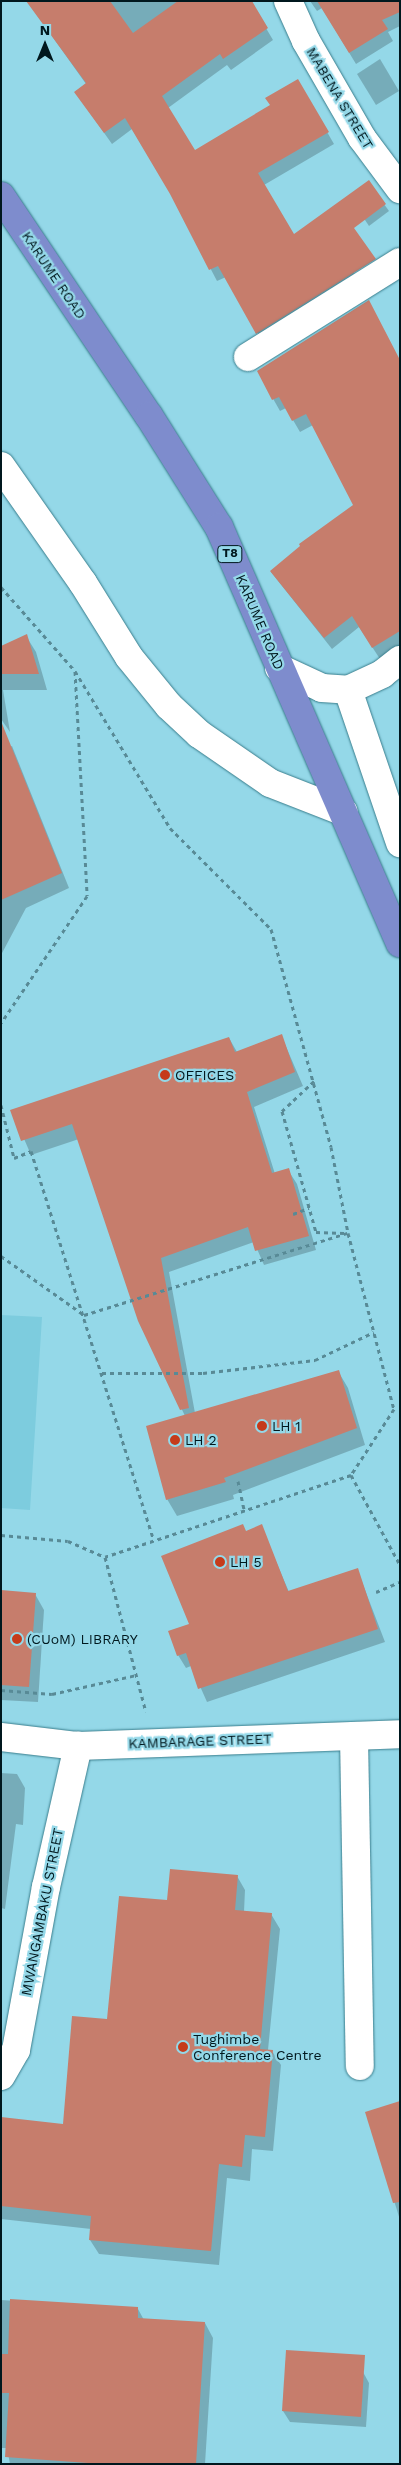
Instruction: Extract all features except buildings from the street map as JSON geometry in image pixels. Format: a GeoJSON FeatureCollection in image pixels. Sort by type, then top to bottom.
{"type":"FeatureCollection","features":[{"type":"Feature","properties":{"kind":"highway","name":"KARUME ROAD"},"geometry":{"type":"LineString","coordinates":[[1,196],[149,416],[218,527],[400,943]]}},
{"type":"Feature","properties":{"kind":"street","name":"MABENA STREET"},"geometry":{"type":"LineString","coordinates":[[288,1],[306,41],[362,138],[400,189]]}},
{"type":"Feature","properties":{"kind":"street"},"geometry":{"type":"LineString","coordinates":[[248,357],[400,262]]}},
{"type":"Feature","properties":{"kind":"street"},"geometry":{"type":"LineString","coordinates":[[1,466],[83,583],[129,657],[169,706],[199,734],[270,783],[344,812]]}},
{"type":"Feature","properties":{"kind":"street"},"geometry":{"type":"LineString","coordinates":[[279,668],[322,688],[348,690],[382,674],[400,660]]}},
{"type":"Feature","properties":{"kind":"street"},"geometry":{"type":"LineString","coordinates":[[348,690],[400,843]]}},
{"type":"Feature","properties":{"kind":"street","name":"KAMBARAGE STREET"},"geometry":{"type":"LineString","coordinates":[[1,1737],[78,1746],[400,1734]]}},
{"type":"Feature","properties":{"kind":"street"},"geometry":{"type":"LineString","coordinates":[[354,1736],[360,2066]]}},
{"type":"Feature","properties":{"kind":"street","name":"MWANGAMBAKU STREET"},"geometry":{"type":"LineString","coordinates":[[1,2076],[16,2050],[46,1887],[78,1746]]}},
{"type":"Feature","properties":{"kind":"path"},"geometry":{"type":"LineString","coordinates":[[1,587],[75,671],[170,828],[271,929],[331,1147],[348,1233],[394,1409],[351,1474],[153,1539],[105,1557],[68,1541],[1,1535]]}},
{"type":"Feature","properties":{"kind":"path"},"geometry":{"type":"LineString","coordinates":[[1,1023],[87,896],[75,671]]}},
{"type":"Feature","properties":{"kind":"path"},"geometry":{"type":"LineString","coordinates":[[314,1081],[282,1111],[316,1232],[348,1233]]}},
{"type":"Feature","properties":{"kind":"path"},"geometry":{"type":"LineString","coordinates":[[1,1104],[14,1158],[31,1151],[153,1539]]}},
{"type":"Feature","properties":{"kind":"path"},"geometry":{"type":"LineString","coordinates":[[293,1214],[309,1208]]}},
{"type":"Feature","properties":{"kind":"path"},"geometry":{"type":"LineString","coordinates":[[84,1315],[348,1233]]}},
{"type":"Feature","properties":{"kind":"path"},"geometry":{"type":"LineString","coordinates":[[1,1256],[84,1315]]}},
{"type":"Feature","properties":{"kind":"path"},"geometry":{"type":"LineString","coordinates":[[102,1373],[203,1373],[315,1360],[374,1332]]}},
{"type":"Feature","properties":{"kind":"path"},"geometry":{"type":"LineString","coordinates":[[351,1474],[400,1565]]}},
{"type":"Feature","properties":{"kind":"path"},"geometry":{"type":"LineString","coordinates":[[238,1481],[244,1509]]}},
{"type":"Feature","properties":{"kind":"path"},"geometry":{"type":"LineString","coordinates":[[105,1557],[155,1743]]}},
{"type":"Feature","properties":{"kind":"path"},"geometry":{"type":"LineString","coordinates":[[376,1592],[400,1582]]}},
{"type":"Feature","properties":{"kind":"path"},"geometry":{"type":"LineString","coordinates":[[1,1690],[52,1694],[136,1675]]}},
{"type":"Feature","properties":{"kind":"shaded area"},"geometry":{"type":"Polygon","coordinates":[[[1,1315],[42,1317],[30,1510],[1,1508],[1,1315]]]}},
{"type":"Feature","properties":{"kind":"place","name":"OFFICES"},"geometry":{"type":"Point","coordinates":[165,1075]}},
{"type":"Feature","properties":{"kind":"place","name":"LH 1"},"geometry":{"type":"Point","coordinates":[262,1426]}},
{"type":"Feature","properties":{"kind":"place","name":"LH 2"},"geometry":{"type":"Point","coordinates":[175,1440]}},
{"type":"Feature","properties":{"kind":"place","name":"LH 5"},"geometry":{"type":"Point","coordinates":[220,1562]}},
{"type":"Feature","properties":{"kind":"place","name":"(CUoM) LIBRARY"},"geometry":{"type":"Point","coordinates":[17,1639]}},
{"type":"Feature","properties":{"kind":"place","name":"Tughimbe Conference Centre"},"geometry":{"type":"Point","coordinates":[183,2047]}}]}
